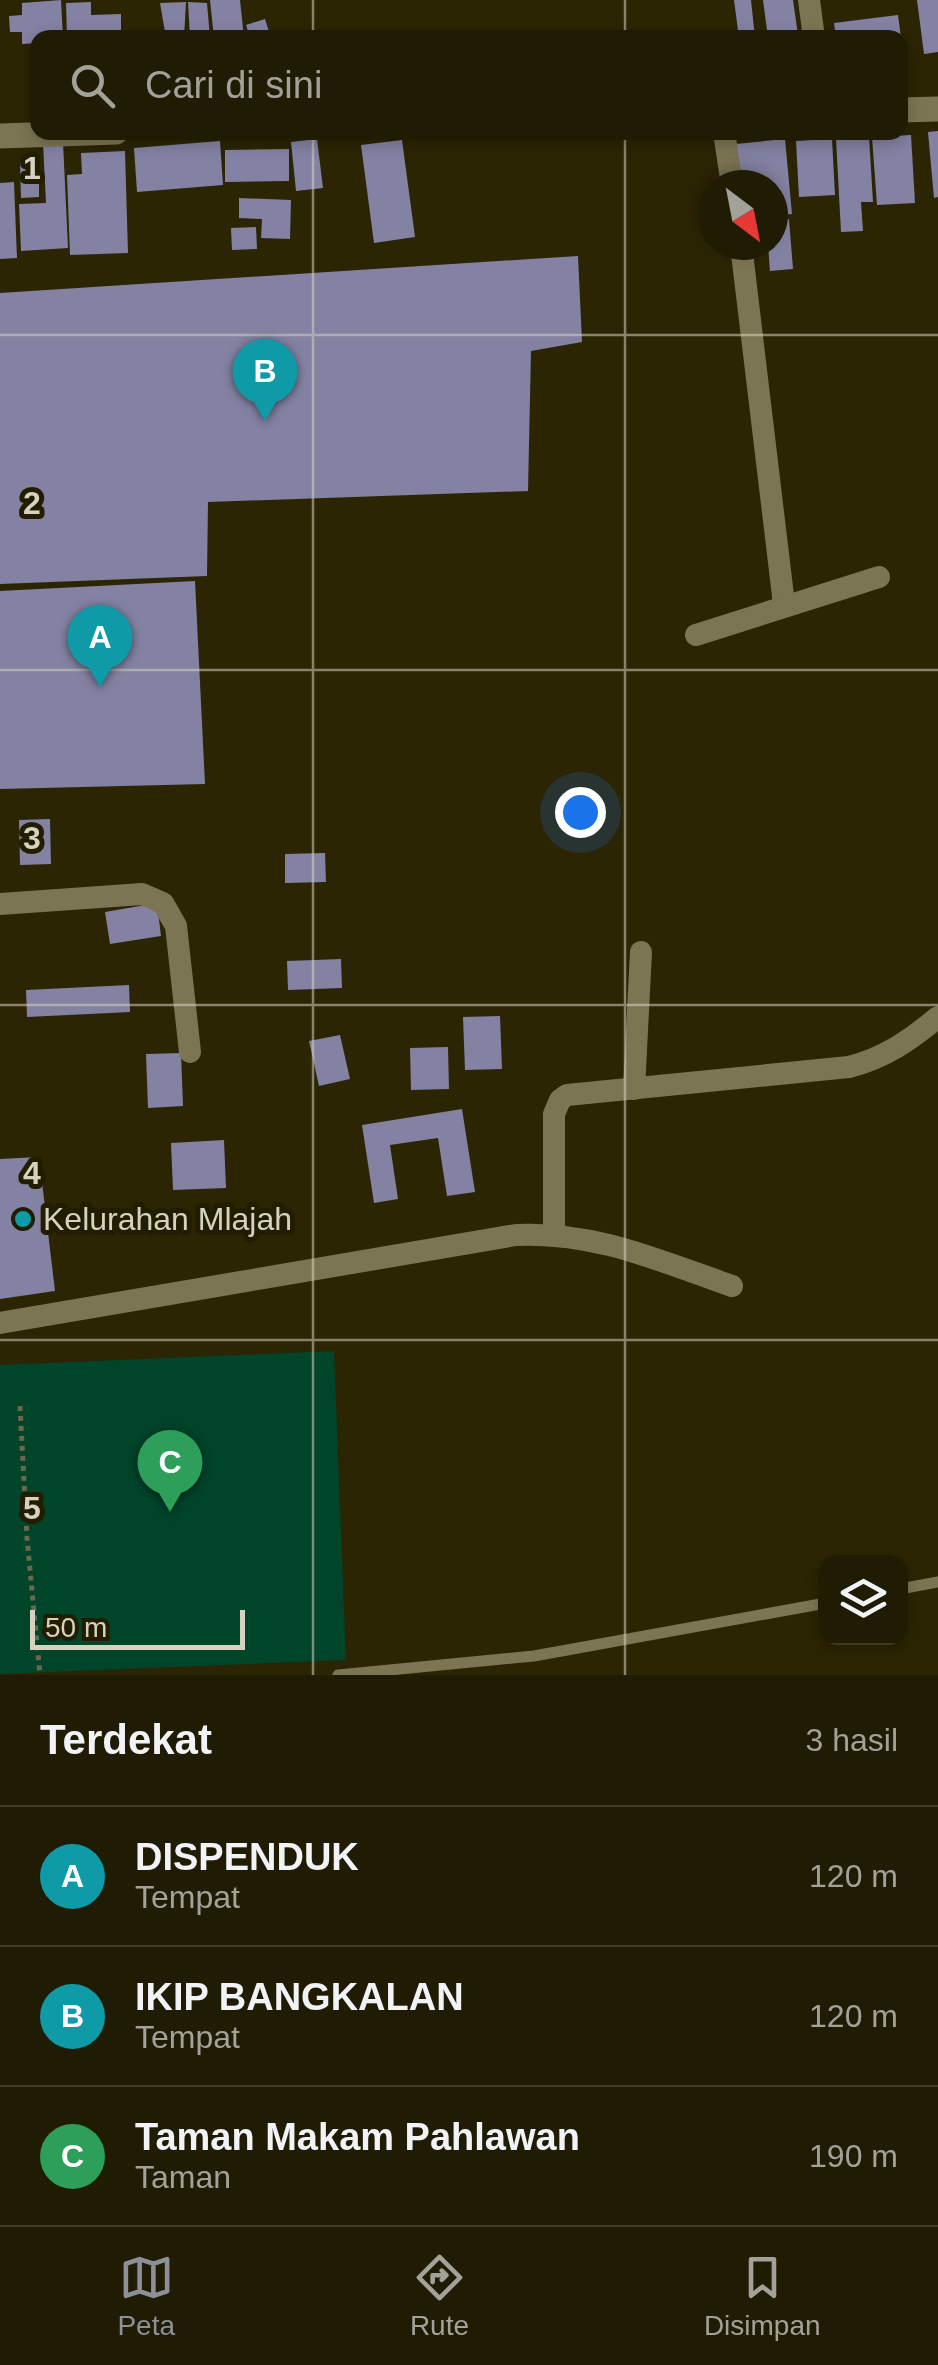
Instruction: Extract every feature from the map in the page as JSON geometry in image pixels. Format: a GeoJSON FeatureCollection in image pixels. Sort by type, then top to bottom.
{"type":"FeatureCollection","features":[{"type":"Feature","properties":{"kind":"main road"},"geometry":{"type":"LineString","coordinates":[[908,110],[938,109]]}},
{"type":"Feature","properties":{"kind":"main road"},"geometry":{"type":"LineString","coordinates":[[0,136],[30,135]]}},
{"type":"Feature","properties":{"kind":"street"},"geometry":{"type":"LineString","coordinates":[[809,0],[813,30]]}},
{"type":"Feature","properties":{"kind":"street"},"geometry":{"type":"LineString","coordinates":[[725,140],[730,170]]}},
{"type":"Feature","properties":{"kind":"street"},"geometry":{"type":"LineString","coordinates":[[743,260],[784,604]]}},
{"type":"Feature","properties":{"kind":"street"},"geometry":{"type":"LineString","coordinates":[[696,635],[879,577]]}},
{"type":"Feature","properties":{"kind":"street"},"geometry":{"type":"LineString","coordinates":[[0,904],[142,894],[163,903],[176,926],[190,1052]]}},
{"type":"Feature","properties":{"kind":"street"},"geometry":{"type":"LineString","coordinates":[[634,1088],[640,952]]}},
{"type":"Feature","properties":{"kind":"street"},"geometry":{"type":"LineString","coordinates":[[554,1233],[552,1142],[556,1106],[567,1094],[849,1067],[876,1060],[898,1048],[938,1017]]}},
{"type":"Feature","properties":{"kind":"street"},"geometry":{"type":"LineString","coordinates":[[0,1324],[516,1235],[554,1233],[606,1242],[732,1286]]}},
{"type":"Feature","properties":{"kind":"lane"},"geometry":{"type":"LineString","coordinates":[[908,1588],[938,1582]]}},
{"type":"Feature","properties":{"kind":"lane"},"geometry":{"type":"LineString","coordinates":[[338,1675],[534,1656],[818,1604]]}},
{"type":"Feature","properties":{"kind":"path"},"geometry":{"type":"LineString","coordinates":[[20,1406],[40,1675]]}},
{"type":"Feature","properties":{"kind":"green space"},"geometry":{"type":"Polygon","coordinates":[[[334,1351],[346,1660],[0,1674],[0,1365],[334,1351]]]}},
{"type":"Feature","properties":{"kind":"building"},"geometry":{"type":"Polygon","coordinates":[[[61,0],[63,30],[30,30],[30,44],[22,44],[22,32],[10,32],[9,16],[22,15],[22,3],[61,0]]]}},
{"type":"Feature","properties":{"kind":"building"},"geometry":{"type":"Polygon","coordinates":[[[210,0],[240,0],[243,30],[213,30],[210,0]]]}},
{"type":"Feature","properties":{"kind":"building"},"geometry":{"type":"Polygon","coordinates":[[[734,0],[751,0],[754,30],[738,30],[734,0]]]}},
{"type":"Feature","properties":{"kind":"building"},"geometry":{"type":"Polygon","coordinates":[[[763,0],[793,0],[797,30],[767,30],[763,0]]]}},
{"type":"Feature","properties":{"kind":"building"},"geometry":{"type":"Polygon","coordinates":[[[917,0],[938,0],[938,52],[924,54],[917,0]]]}},
{"type":"Feature","properties":{"kind":"building"},"geometry":{"type":"Polygon","coordinates":[[[91,2],[91,15],[121,14],[121,30],[67,30],[66,3],[91,2]]]}},
{"type":"Feature","properties":{"kind":"building"},"geometry":{"type":"Polygon","coordinates":[[[186,2],[184,30],[165,30],[160,3],[186,2]]]}},
{"type":"Feature","properties":{"kind":"building"},"geometry":{"type":"Polygon","coordinates":[[[188,2],[207,3],[209,30],[190,30],[188,2]]]}},
{"type":"Feature","properties":{"kind":"building"},"geometry":{"type":"Polygon","coordinates":[[[898,15],[900,30],[835,30],[834,23],[898,15]]]}},
{"type":"Feature","properties":{"kind":"building"},"geometry":{"type":"Polygon","coordinates":[[[265,19],[268,30],[248,30],[246,25],[265,19]]]}},
{"type":"Feature","properties":{"kind":"building"},"geometry":{"type":"Polygon","coordinates":[[[938,131],[938,197],[934,198],[928,132],[938,131]]]}},
{"type":"Feature","properties":{"kind":"building"},"geometry":{"type":"Polygon","coordinates":[[[908,135],[915,203],[877,205],[872,140],[908,140],[908,135]]]}},
{"type":"Feature","properties":{"kind":"building"},"geometry":{"type":"Polygon","coordinates":[[[317,140],[323,188],[296,191],[291,142],[317,140]]]}},
{"type":"Feature","properties":{"kind":"building"},"geometry":{"type":"Polygon","coordinates":[[[402,140],[415,237],[374,243],[361,145],[402,140]]]}},
{"type":"Feature","properties":{"kind":"building"},"geometry":{"type":"Polygon","coordinates":[[[785,140],[788,170],[739,170],[736,144],[785,140]]]}},
{"type":"Feature","properties":{"kind":"building"},"geometry":{"type":"Polygon","coordinates":[[[832,140],[835,195],[799,197],[796,141],[832,140]]]}},
{"type":"Feature","properties":{"kind":"building"},"geometry":{"type":"Polygon","coordinates":[[[836,140],[869,140],[873,202],[861,202],[863,231],[841,232],[836,140]]]}},
{"type":"Feature","properties":{"kind":"building"},"geometry":{"type":"Polygon","coordinates":[[[220,141],[223,185],[137,192],[134,148],[220,141]]]}},
{"type":"Feature","properties":{"kind":"building"},"geometry":{"type":"Polygon","coordinates":[[[63,142],[68,248],[21,251],[19,204],[46,203],[43,143],[63,142]]]}},
{"type":"Feature","properties":{"kind":"building"},"geometry":{"type":"Polygon","coordinates":[[[289,149],[289,181],[225,182],[225,150],[289,149]]]}},
{"type":"Feature","properties":{"kind":"building"},"geometry":{"type":"Polygon","coordinates":[[[125,151],[128,253],[70,255],[67,175],[82,174],[81,153],[125,151]]]}},
{"type":"Feature","properties":{"kind":"building"},"geometry":{"type":"Polygon","coordinates":[[[20,162],[39,162],[39,197],[21,198],[20,162]]]}},
{"type":"Feature","properties":{"kind":"building"},"geometry":{"type":"Polygon","coordinates":[[[788,171],[792,214],[788,214],[788,171]]]}},
{"type":"Feature","properties":{"kind":"building"},"geometry":{"type":"Polygon","coordinates":[[[14,182],[17,258],[0,259],[0,183],[14,182]]]}},
{"type":"Feature","properties":{"kind":"building"},"geometry":{"type":"Polygon","coordinates":[[[239,198],[291,200],[290,239],[261,238],[262,219],[239,218],[239,198]]]}},
{"type":"Feature","properties":{"kind":"building"},"geometry":{"type":"Polygon","coordinates":[[[788,219],[793,269],[770,271],[769,260],[788,260],[788,219]]]}},
{"type":"Feature","properties":{"kind":"building"},"geometry":{"type":"Polygon","coordinates":[[[256,227],[257,249],[232,250],[231,228],[256,227]]]}},
{"type":"Feature","properties":{"kind":"building"},"geometry":{"type":"Polygon","coordinates":[[[578,256],[582,342],[531,351],[528,491],[208,502],[207,576],[0,584],[0,293],[578,256]]]}},
{"type":"Feature","properties":{"kind":"building"},"geometry":{"type":"Polygon","coordinates":[[[195,581],[205,784],[0,789],[0,591],[195,581]]]}},
{"type":"Feature","properties":{"kind":"building"},"geometry":{"type":"Polygon","coordinates":[[[50,819],[51,864],[20,865],[19,820],[50,819]]]}},
{"type":"Feature","properties":{"kind":"building"},"geometry":{"type":"Polygon","coordinates":[[[325,853],[326,882],[285,883],[285,854],[325,853]]]}},
{"type":"Feature","properties":{"kind":"building"},"geometry":{"type":"Polygon","coordinates":[[[157,903],[161,936],[110,944],[105,912],[157,903]]]}},
{"type":"Feature","properties":{"kind":"building"},"geometry":{"type":"Polygon","coordinates":[[[341,959],[342,988],[288,990],[287,961],[341,959]]]}},
{"type":"Feature","properties":{"kind":"building"},"geometry":{"type":"Polygon","coordinates":[[[129,985],[130,1012],[27,1017],[26,990],[129,985]]]}},
{"type":"Feature","properties":{"kind":"building"},"geometry":{"type":"Polygon","coordinates":[[[500,1016],[502,1069],[465,1070],[463,1017],[500,1016]]]}},
{"type":"Feature","properties":{"kind":"building"},"geometry":{"type":"Polygon","coordinates":[[[340,1035],[350,1079],[319,1086],[309,1041],[340,1035]]]}},
{"type":"Feature","properties":{"kind":"building"},"geometry":{"type":"Polygon","coordinates":[[[448,1047],[449,1089],[411,1090],[410,1048],[448,1047]]]}},
{"type":"Feature","properties":{"kind":"building"},"geometry":{"type":"Polygon","coordinates":[[[181,1053],[183,1106],[148,1108],[146,1054],[181,1053]]]}},
{"type":"Feature","properties":{"kind":"building"},"geometry":{"type":"Polygon","coordinates":[[[462,1109],[475,1192],[447,1196],[438,1138],[390,1145],[398,1199],[374,1203],[362,1125],[462,1109]]]}},
{"type":"Feature","properties":{"kind":"building"},"geometry":{"type":"Polygon","coordinates":[[[224,1140],[226,1188],[173,1190],[171,1143],[224,1140]]]}},
{"type":"Feature","properties":{"kind":"building","name":"Kelurahan Mlajah"},"geometry":{"type":"Polygon","coordinates":[[[39,1157],[55,1291],[0,1299],[0,1159],[39,1157]]]}},
{"type":"Feature","properties":{"kind":"place","name":"IKIP BANGKALAN"},"geometry":{"type":"Point","coordinates":[265,421]}},
{"type":"Feature","properties":{"kind":"place","name":"DISPENDUK"},"geometry":{"type":"Point","coordinates":[100,687]}},
{"type":"Feature","properties":{"kind":"place","name":"Kelurahan Mlajah"},"geometry":{"type":"Point","coordinates":[23,1219]}},
{"type":"Feature","properties":{"kind":"place","name":"Taman Makam Pahlawan"},"geometry":{"type":"Point","coordinates":[170,1512]}}]}
